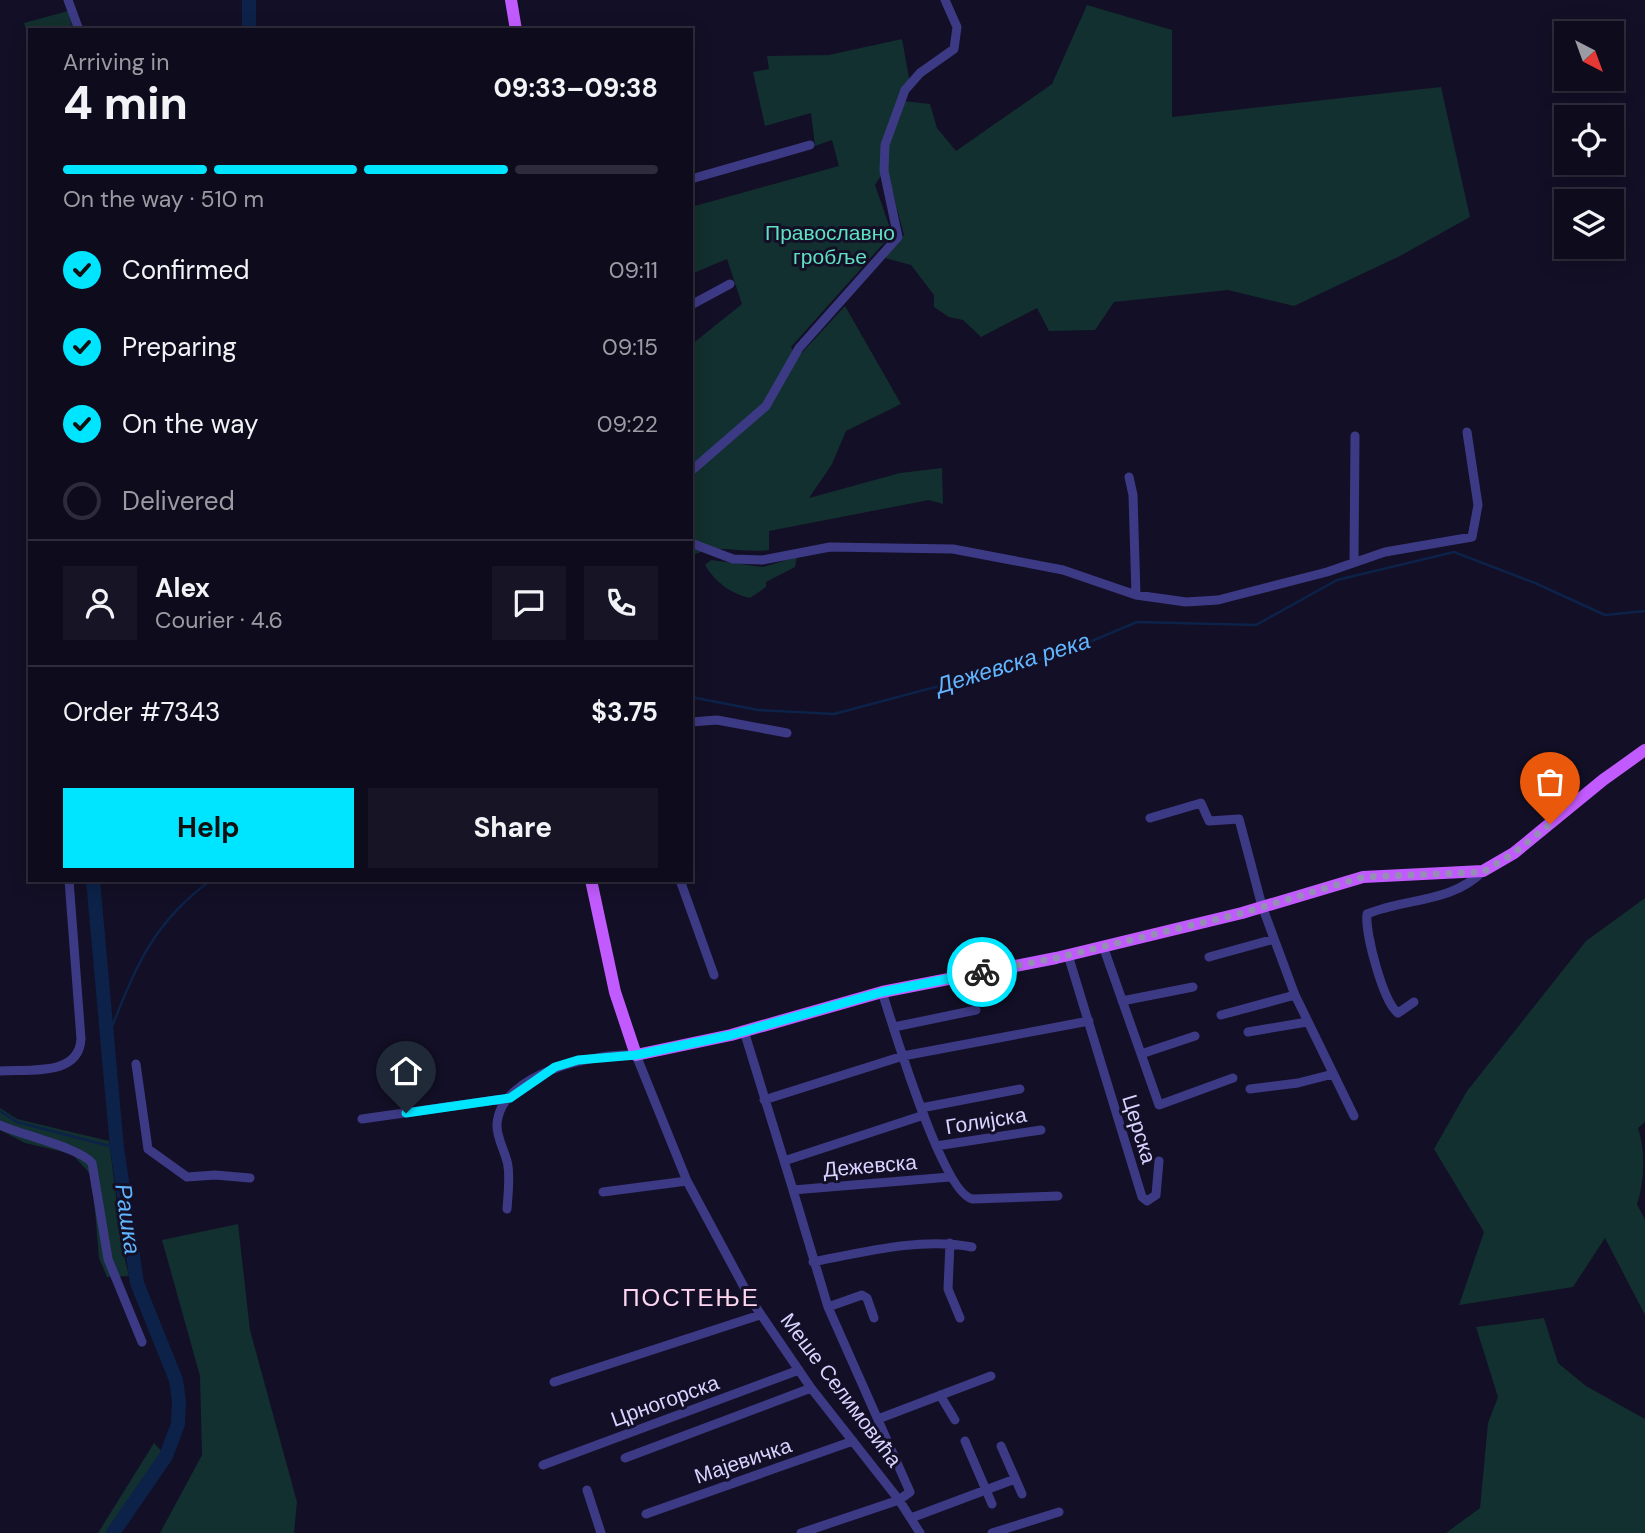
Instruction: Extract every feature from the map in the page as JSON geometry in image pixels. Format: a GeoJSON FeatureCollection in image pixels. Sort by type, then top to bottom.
{"type":"FeatureCollection","features":[{"type":"Feature","properties":{"kind":"main road"},"geometry":{"type":"LineString","coordinates":[[511,0],[516,28]]}},
{"type":"Feature","properties":{"kind":"main road"},"geometry":{"type":"LineString","coordinates":[[636,1055],[744,1031],[882,992],[1068,955],[1262,906],[1363,877],[1483,872],[1514,853],[1603,780],[1645,750]]}},
{"type":"Feature","properties":{"kind":"main road","name":"Меше Селимовића"},"geometry":{"type":"LineString","coordinates":[[591,882],[615,992],[636,1055]]}},
{"type":"Feature","properties":{"kind":"street"},"geometry":{"type":"LineString","coordinates":[[68,0],[78,28]]}},
{"type":"Feature","properties":{"kind":"street"},"geometry":{"type":"LineString","coordinates":[[693,469],[766,406],[799,348],[898,237],[884,171],[885,145],[905,90],[920,73],[954,49],[957,27],[945,0]]}},
{"type":"Feature","properties":{"kind":"street"},"geometry":{"type":"LineString","coordinates":[[693,178],[810,145]]}},
{"type":"Feature","properties":{"kind":"street"},"geometry":{"type":"LineString","coordinates":[[693,304],[730,284]]}},
{"type":"Feature","properties":{"kind":"street"},"geometry":{"type":"LineString","coordinates":[[693,544],[733,559],[762,560],[830,547],[953,549],[1063,570],[1136,595],[1186,602],[1218,600],[1327,572],[1385,552],[1472,537],[1478,505],[1467,432]]}},
{"type":"Feature","properties":{"kind":"street"},"geometry":{"type":"LineString","coordinates":[[1354,561],[1355,436]]}},
{"type":"Feature","properties":{"kind":"street"},"geometry":{"type":"LineString","coordinates":[[1129,477],[1133,495],[1136,595]]}},
{"type":"Feature","properties":{"kind":"street"},"geometry":{"type":"LineString","coordinates":[[693,722],[718,720],[787,733]]}},
{"type":"Feature","properties":{"kind":"street"},"geometry":{"type":"LineString","coordinates":[[1150,818],[1201,803],[1209,821],[1240,819],[1262,906],[1295,995],[1354,1116]]}},
{"type":"Feature","properties":{"kind":"street"},"geometry":{"type":"LineString","coordinates":[[1414,1002],[1398,1013],[1391,1006],[1374,958],[1367,914],[1431,899],[1474,881],[1483,872]]}},
{"type":"Feature","properties":{"kind":"street"},"geometry":{"type":"LineString","coordinates":[[0,1071],[64,1066],[78,1053],[80,1040],[69,882]]}},
{"type":"Feature","properties":{"kind":"street"},"geometry":{"type":"LineString","coordinates":[[681,882],[714,975]]}},
{"type":"Feature","properties":{"kind":"street"},"geometry":{"type":"LineString","coordinates":[[1209,957],[1274,939]]}},
{"type":"Feature","properties":{"kind":"street"},"geometry":{"type":"LineString","coordinates":[[1103,946],[1159,1105],[1233,1078]]}},
{"type":"Feature","properties":{"kind":"street","name":"Церска"},"geometry":{"type":"LineString","coordinates":[[1068,955],[1142,1197],[1147,1201],[1156,1195],[1159,1161]]}},
{"type":"Feature","properties":{"kind":"street"},"geometry":{"type":"LineString","coordinates":[[1122,1001],[1192,987]]}},
{"type":"Feature","properties":{"kind":"street","name":"Голијска"},"geometry":{"type":"LineString","coordinates":[[882,992],[936,1146],[950,1177],[966,1199],[1058,1196]]}},
{"type":"Feature","properties":{"kind":"street"},"geometry":{"type":"LineString","coordinates":[[1221,1015],[1295,995]]}},
{"type":"Feature","properties":{"kind":"street"},"geometry":{"type":"LineString","coordinates":[[894,1027],[976,1010]]}},
{"type":"Feature","properties":{"kind":"street"},"geometry":{"type":"LineString","coordinates":[[764,1100],[903,1056],[1088,1021]]}},
{"type":"Feature","properties":{"kind":"street"},"geometry":{"type":"LineString","coordinates":[[1248,1032],[1307,1022]]}},
{"type":"Feature","properties":{"kind":"street"},"geometry":{"type":"LineString","coordinates":[[744,1031],[828,1307],[910,1492],[899,1500],[801,1533]]}},
{"type":"Feature","properties":{"kind":"street"},"geometry":{"type":"LineString","coordinates":[[1142,1054],[1195,1036]]}},
{"type":"Feature","properties":{"kind":"street"},"geometry":{"type":"LineString","coordinates":[[362,1119],[510,1098],[555,1067],[605,1056],[636,1055]]}},
{"type":"Feature","properties":{"kind":"street","name":"Меше Селимовића"},"geometry":{"type":"LineString","coordinates":[[636,1055],[687,1181],[760,1315],[811,1388],[899,1500],[919,1533]]}},
{"type":"Feature","properties":{"kind":"street"},"geometry":{"type":"LineString","coordinates":[[136,1064],[148,1149],[187,1178],[215,1175],[250,1178]]}},
{"type":"Feature","properties":{"kind":"street"},"geometry":{"type":"LineString","coordinates":[[1250,1089],[1298,1083],[1333,1074]]}},
{"type":"Feature","properties":{"kind":"street","name":"Голијска"},"geometry":{"type":"LineString","coordinates":[[922,1111],[1020,1089]]}},
{"type":"Feature","properties":{"kind":"street"},"geometry":{"type":"LineString","coordinates":[[507,1209],[508,1167],[498,1120],[510,1098]]}},
{"type":"Feature","properties":{"kind":"street","name":"Дежевска"},"geometry":{"type":"LineString","coordinates":[[784,1161],[922,1111]]}},
{"type":"Feature","properties":{"kind":"street"},"geometry":{"type":"LineString","coordinates":[[0,1125],[34,1139],[76,1151],[92,1163],[108,1259],[142,1342]]}},
{"type":"Feature","properties":{"kind":"street","name":"Голијска"},"geometry":{"type":"LineString","coordinates":[[936,1146],[1041,1130]]}},
{"type":"Feature","properties":{"kind":"street","name":"Дежевска"},"geometry":{"type":"LineString","coordinates":[[793,1190],[950,1177]]}},
{"type":"Feature","properties":{"kind":"street"},"geometry":{"type":"LineString","coordinates":[[603,1192],[687,1181]]}},
{"type":"Feature","properties":{"kind":"street"},"geometry":{"type":"LineString","coordinates":[[813,1262],[878,1250],[950,1242],[972,1247]]}},
{"type":"Feature","properties":{"kind":"street"},"geometry":{"type":"LineString","coordinates":[[950,1242],[948,1289],[960,1318]]}},
{"type":"Feature","properties":{"kind":"street"},"geometry":{"type":"LineString","coordinates":[[828,1307],[862,1295],[867,1298],[874,1318]]}},
{"type":"Feature","properties":{"kind":"street"},"geometry":{"type":"LineString","coordinates":[[554,1382],[760,1315]]}},
{"type":"Feature","properties":{"kind":"street","name":"Црногорска"},"geometry":{"type":"LineString","coordinates":[[543,1465],[799,1370]]}},
{"type":"Feature","properties":{"kind":"street"},"geometry":{"type":"LineString","coordinates":[[878,1419],[991,1376]]}},
{"type":"Feature","properties":{"kind":"street"},"geometry":{"type":"LineString","coordinates":[[625,1458],[811,1388]]}},
{"type":"Feature","properties":{"kind":"street"},"geometry":{"type":"LineString","coordinates":[[940,1395],[955,1420]]}},
{"type":"Feature","properties":{"kind":"street","name":"Мајевичка"},"geometry":{"type":"LineString","coordinates":[[646,1514],[853,1441]]}},
{"type":"Feature","properties":{"kind":"street"},"geometry":{"type":"LineString","coordinates":[[965,1441],[992,1504]]}},
{"type":"Feature","properties":{"kind":"street"},"geometry":{"type":"LineString","coordinates":[[1001,1447],[1022,1494]]}},
{"type":"Feature","properties":{"kind":"street"},"geometry":{"type":"LineString","coordinates":[[911,1518],[1015,1479]]}},
{"type":"Feature","properties":{"kind":"street"},"geometry":{"type":"LineString","coordinates":[[587,1490],[601,1533]]}},
{"type":"Feature","properties":{"kind":"street"},"geometry":{"type":"LineString","coordinates":[[992,1533],[1059,1512]]}},
{"type":"Feature","properties":{"kind":"green space"},"geometry":{"type":"Polygon","coordinates":[[[1087,5],[1172,30],[1172,117],[1441,87],[1470,217],[1400,256],[1294,306],[1228,290],[1114,302],[1095,330],[1049,331],[1037,308],[981,337],[963,320],[949,317],[934,307],[934,295],[911,265],[885,258],[904,235],[887,171],[888,149],[903,101],[930,104],[937,128],[956,151],[1052,84],[1087,5]]]}},
{"type":"Feature","properties":{"kind":"green space"},"geometry":{"type":"Polygon","coordinates":[[[68,11],[72,28],[28,28],[28,36],[24,23],[68,11]]]}},
{"type":"Feature","properties":{"kind":"green space","name":"Православно гробље"},"geometry":{"type":"Polygon","coordinates":[[[902,39],[910,83],[885,148],[884,171],[875,185],[892,234],[791,347],[797,358],[845,306],[901,404],[846,431],[832,464],[809,498],[900,473],[942,468],[943,504],[929,500],[769,531],[769,550],[720,549],[693,555],[693,343],[742,304],[727,259],[693,273],[693,206],[839,166],[832,140],[815,146],[811,113],[765,126],[753,72],[769,69],[767,56],[829,55],[902,39]]]}},
{"type":"Feature","properties":{"kind":"green space"},"geometry":{"type":"Polygon","coordinates":[[[797,557],[795,567],[766,582],[766,587],[750,598],[736,594],[724,586],[705,565],[711,560],[763,567],[797,557]]]}},
{"type":"Feature","properties":{"kind":"green space"},"geometry":{"type":"Polygon","coordinates":[[[1645,898],[1645,1122],[1638,1128],[1643,1165],[1642,1186],[1637,1204],[1645,1220],[1645,1315],[1605,1238],[1573,1287],[1459,1305],[1484,1232],[1434,1149],[1467,1091],[1586,941],[1645,898]]]}},
{"type":"Feature","properties":{"kind":"green space"},"geometry":{"type":"Polygon","coordinates":[[[0,1108],[17,1119],[109,1141],[123,1251],[129,1276],[107,1277],[99,1258],[92,1176],[72,1154],[25,1143],[0,1130],[0,1108]]]}},
{"type":"Feature","properties":{"kind":"green space"},"geometry":{"type":"Polygon","coordinates":[[[238,1224],[250,1330],[297,1502],[294,1533],[160,1533],[202,1455],[200,1376],[162,1240],[238,1224]]]}},
{"type":"Feature","properties":{"kind":"green space"},"geometry":{"type":"Polygon","coordinates":[[[1544,1318],[1558,1363],[1586,1386],[1645,1419],[1645,1533],[1446,1533],[1480,1508],[1488,1423],[1498,1397],[1476,1327],[1544,1318]]]}},
{"type":"Feature","properties":{"kind":"green space"},"geometry":{"type":"Polygon","coordinates":[[[154,1443],[166,1456],[113,1533],[98,1533],[154,1443]]]}},
{"type":"Feature","properties":{"kind":"waterway","name":"Рашка"},"geometry":{"type":"LineString","coordinates":[[249,0],[249,28]]}},
{"type":"Feature","properties":{"kind":"waterway","name":"Дежевска река"},"geometry":{"type":"LineString","coordinates":[[693,697],[758,710],[834,714],[1063,653],[1137,622],[1256,625],[1337,580],[1454,552],[1535,583],[1605,615],[1645,611]]}},
{"type":"Feature","properties":{"kind":"waterway","name":"Рашка"},"geometry":{"type":"LineString","coordinates":[[93,882],[117,1148],[137,1283],[176,1380],[179,1401],[178,1424],[166,1456],[113,1533]]}},
{"type":"Feature","properties":{"kind":"waterway","name":"Дежевска река"},"geometry":{"type":"LineString","coordinates":[[107,1039],[136,970],[158,932],[190,897],[209,882]]}},
{"type":"Feature","properties":{"kind":"waterway"},"geometry":{"type":"LineString","coordinates":[[0,1111],[17,1122],[117,1148]]}},
{"type":"Feature","properties":{"kind":"way so far"},"geometry":{"type":"LineString","coordinates":[[982,972],[1056,958],[1242,913],[1328,885],[1363,877],[1407,873],[1483,872],[1514,853],[1550,824]]}},
{"type":"Feature","properties":{"kind":"district","name":"ПОСТЕЊЕ"},"geometry":{"type":"Point","coordinates":[691,1297]}},
{"type":"Feature","properties":{"kind":"route"},"geometry":{"type":"LineString","coordinates":[[406,1113],[510,1098],[537,1077],[555,1067],[578,1060],[636,1055],[731,1035],[882,992],[982,972]]}}]}
